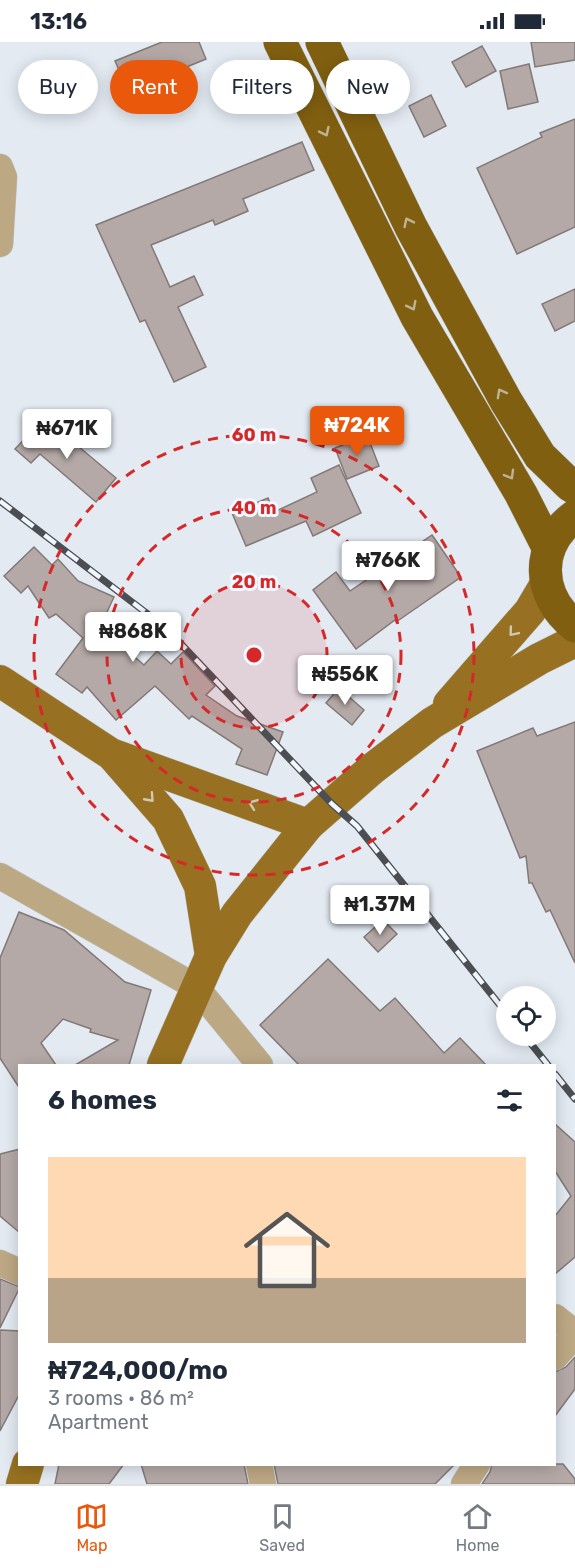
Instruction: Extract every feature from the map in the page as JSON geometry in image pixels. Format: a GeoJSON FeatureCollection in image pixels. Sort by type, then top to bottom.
{"type":"FeatureCollection","features":[{"type":"Feature","properties":{"kind":"highway"},"geometry":{"type":"LineString","coordinates":[[280,42],[417,317],[521,494],[549,549]]}},
{"type":"Feature","properties":{"kind":"highway"},"geometry":{"type":"LineString","coordinates":[[322,42],[411,227],[506,401],[540,456],[575,488]]}},
{"type":"Feature","properties":{"kind":"highway"},"geometry":{"type":"LineString","coordinates":[[575,516],[559,531],[549,549],[545,566],[546,584],[552,600],[561,614],[575,626]]}},
{"type":"Feature","properties":{"kind":"main road"},"geometry":{"type":"LineString","coordinates":[[432,723],[510,636],[530,611],[546,584]]}},
{"type":"Feature","properties":{"kind":"main road"},"geometry":{"type":"LineString","coordinates":[[163,1064],[211,956],[237,915],[308,825],[372,769],[432,723],[539,659],[575,641]]}},
{"type":"Feature","properties":{"kind":"main road"},"geometry":{"type":"LineString","coordinates":[[0,681],[111,754],[308,825]]}},
{"type":"Feature","properties":{"kind":"main road"},"geometry":{"type":"LineString","coordinates":[[111,754],[168,819],[200,886],[211,956]]}},
{"type":"Feature","properties":{"kind":"main road"},"geometry":{"type":"LineString","coordinates":[[22,1484],[27,1466]]}},
{"type":"Feature","properties":{"kind":"street"},"geometry":{"type":"LineString","coordinates":[[0,167],[4,177],[0,244]]}},
{"type":"Feature","properties":{"kind":"street"},"geometry":{"type":"LineString","coordinates":[[0,876],[196,987],[256,1064]]}},
{"type":"Feature","properties":{"kind":"street"},"geometry":{"type":"LineString","coordinates":[[0,1263],[18,1271]]}},
{"type":"Feature","properties":{"kind":"street"},"geometry":{"type":"LineString","coordinates":[[556,1318],[575,1334],[556,1356]]}},
{"type":"Feature","properties":{"kind":"street"},"geometry":{"type":"LineString","coordinates":[[259,1466],[263,1484]]}},
{"type":"Feature","properties":{"kind":"street"},"geometry":{"type":"LineString","coordinates":[[464,1484],[476,1466]]}},
{"type":"Feature","properties":{"kind":"building"},"geometry":{"type":"Polygon","coordinates":[[[162,42],[199,42],[206,59],[198,62],[198,60],[117,60],[162,42]]]}},
{"type":"Feature","properties":{"kind":"building"},"geometry":{"type":"Polygon","coordinates":[[[531,42],[575,42],[575,60],[535,67],[531,42]]]}},
{"type":"Feature","properties":{"kind":"building"},"geometry":{"type":"Polygon","coordinates":[[[482,46],[496,71],[466,87],[452,62],[482,46]]]}},
{"type":"Feature","properties":{"kind":"building"},"geometry":{"type":"Polygon","coordinates":[[[529,64],[538,102],[508,109],[500,71],[529,64]]]}},
{"type":"Feature","properties":{"kind":"building"},"geometry":{"type":"Polygon","coordinates":[[[431,95],[446,126],[424,137],[410,106],[431,95]]]}},
{"type":"Feature","properties":{"kind":"building"},"geometry":{"type":"Polygon","coordinates":[[[575,119],[575,227],[517,254],[477,168],[542,137],[540,133],[575,119]]]}},
{"type":"Feature","properties":{"kind":"building"},"geometry":{"type":"Polygon","coordinates":[[[302,142],[314,170],[243,199],[248,211],[215,225],[213,220],[151,245],[170,287],[194,276],[203,295],[178,307],[206,367],[174,382],[145,320],[140,322],[96,225],[302,142]]]}},
{"type":"Feature","properties":{"kind":"building"},"geometry":{"type":"Polygon","coordinates":[[[575,289],[575,321],[555,331],[542,304],[575,289]]]}},
{"type":"Feature","properties":{"kind":"building"},"geometry":{"type":"Polygon","coordinates":[[[43,420],[70,444],[72,441],[116,478],[96,502],[40,454],[31,463],[15,449],[43,420]]]}},
{"type":"Feature","properties":{"kind":"building"},"geometry":{"type":"Polygon","coordinates":[[[367,435],[379,466],[347,479],[335,448],[367,435]]]}},
{"type":"Feature","properties":{"kind":"building"},"geometry":{"type":"Polygon","coordinates":[[[339,465],[361,513],[313,536],[306,521],[246,546],[232,513],[268,498],[274,512],[317,492],[311,478],[339,465]]]}},
{"type":"Feature","properties":{"kind":"building"},"geometry":{"type":"Polygon","coordinates":[[[432,535],[461,577],[396,622],[395,620],[356,649],[313,590],[336,572],[350,591],[432,535]]]}},
{"type":"Feature","properties":{"kind":"building"},"geometry":{"type":"Polygon","coordinates":[[[34,547],[52,565],[58,559],[78,581],[114,597],[100,627],[144,665],[157,651],[171,664],[183,652],[215,686],[206,695],[237,716],[283,732],[267,775],[236,764],[242,749],[192,716],[189,719],[155,686],[116,720],[87,687],[82,693],[56,674],[83,638],[56,614],[49,618],[28,586],[21,593],[4,576],[34,547]]]}},
{"type":"Feature","properties":{"kind":"building"},"geometry":{"type":"Polygon","coordinates":[[[339,688],[364,710],[352,725],[326,703],[339,688]]]}},
{"type":"Feature","properties":{"kind":"building"},"geometry":{"type":"Polygon","coordinates":[[[575,722],[575,963],[550,910],[546,912],[532,883],[529,883],[526,856],[520,858],[477,751],[533,728],[537,736],[575,722]]]}},
{"type":"Feature","properties":{"kind":"building"},"geometry":{"type":"Polygon","coordinates":[[[19,912],[64,930],[125,982],[151,990],[129,1064],[77,1064],[118,1040],[90,1032],[91,1029],[63,1019],[41,1043],[55,1064],[18,1064],[18,1086],[0,1058],[0,958],[19,912]]]}},
{"type":"Feature","properties":{"kind":"building"},"geometry":{"type":"Polygon","coordinates":[[[383,920],[397,934],[378,952],[364,937],[383,920]]]}},
{"type":"Feature","properties":{"kind":"building"},"geometry":{"type":"Polygon","coordinates":[[[328,959],[380,1011],[395,998],[444,1053],[460,1038],[485,1064],[298,1064],[260,1025],[328,959]]]}},
{"type":"Feature","properties":{"kind":"building"},"geometry":{"type":"Polygon","coordinates":[[[556,1125],[575,1142],[575,1257],[556,1273],[556,1215],[571,1196],[556,1173],[556,1125]]]}},
{"type":"Feature","properties":{"kind":"building"},"geometry":{"type":"Polygon","coordinates":[[[18,1150],[18,1231],[0,1216],[0,1154],[18,1150]]]}},
{"type":"Feature","properties":{"kind":"building"},"geometry":{"type":"Polygon","coordinates":[[[0,1279],[18,1286],[18,1291],[0,1328],[0,1279]]]}},
{"type":"Feature","properties":{"kind":"building"},"geometry":{"type":"Polygon","coordinates":[[[0,1330],[18,1331],[18,1397],[0,1431],[0,1330]]]}},
{"type":"Feature","properties":{"kind":"building"},"geometry":{"type":"Polygon","coordinates":[[[575,1357],[575,1389],[556,1415],[556,1372],[566,1367],[575,1357]]]}},
{"type":"Feature","properties":{"kind":"building"},"geometry":{"type":"Polygon","coordinates":[[[556,1464],[563,1464],[575,1479],[575,1484],[482,1484],[492,1466],[556,1466],[556,1464]]]}},
{"type":"Feature","properties":{"kind":"building"},"geometry":{"type":"Polygon","coordinates":[[[59,1466],[122,1466],[109,1484],[55,1484],[59,1466]]]}},
{"type":"Feature","properties":{"kind":"building"},"geometry":{"type":"Polygon","coordinates":[[[142,1466],[244,1466],[248,1484],[147,1484],[142,1466]]]}},
{"type":"Feature","properties":{"kind":"building"},"geometry":{"type":"Polygon","coordinates":[[[274,1466],[453,1466],[435,1484],[278,1484],[274,1466]]]}},
{"type":"Feature","properties":{"kind":"railway"},"geometry":{"type":"LineString","coordinates":[[0,501],[166,628],[332,804],[357,826],[496,1000]]}},
{"type":"Feature","properties":{"kind":"railway"},"geometry":{"type":"LineString","coordinates":[[533,1046],[547,1064]]}},
{"type":"Feature","properties":{"kind":"railway"},"geometry":{"type":"LineString","coordinates":[[556,1075],[575,1099]]}}]}
